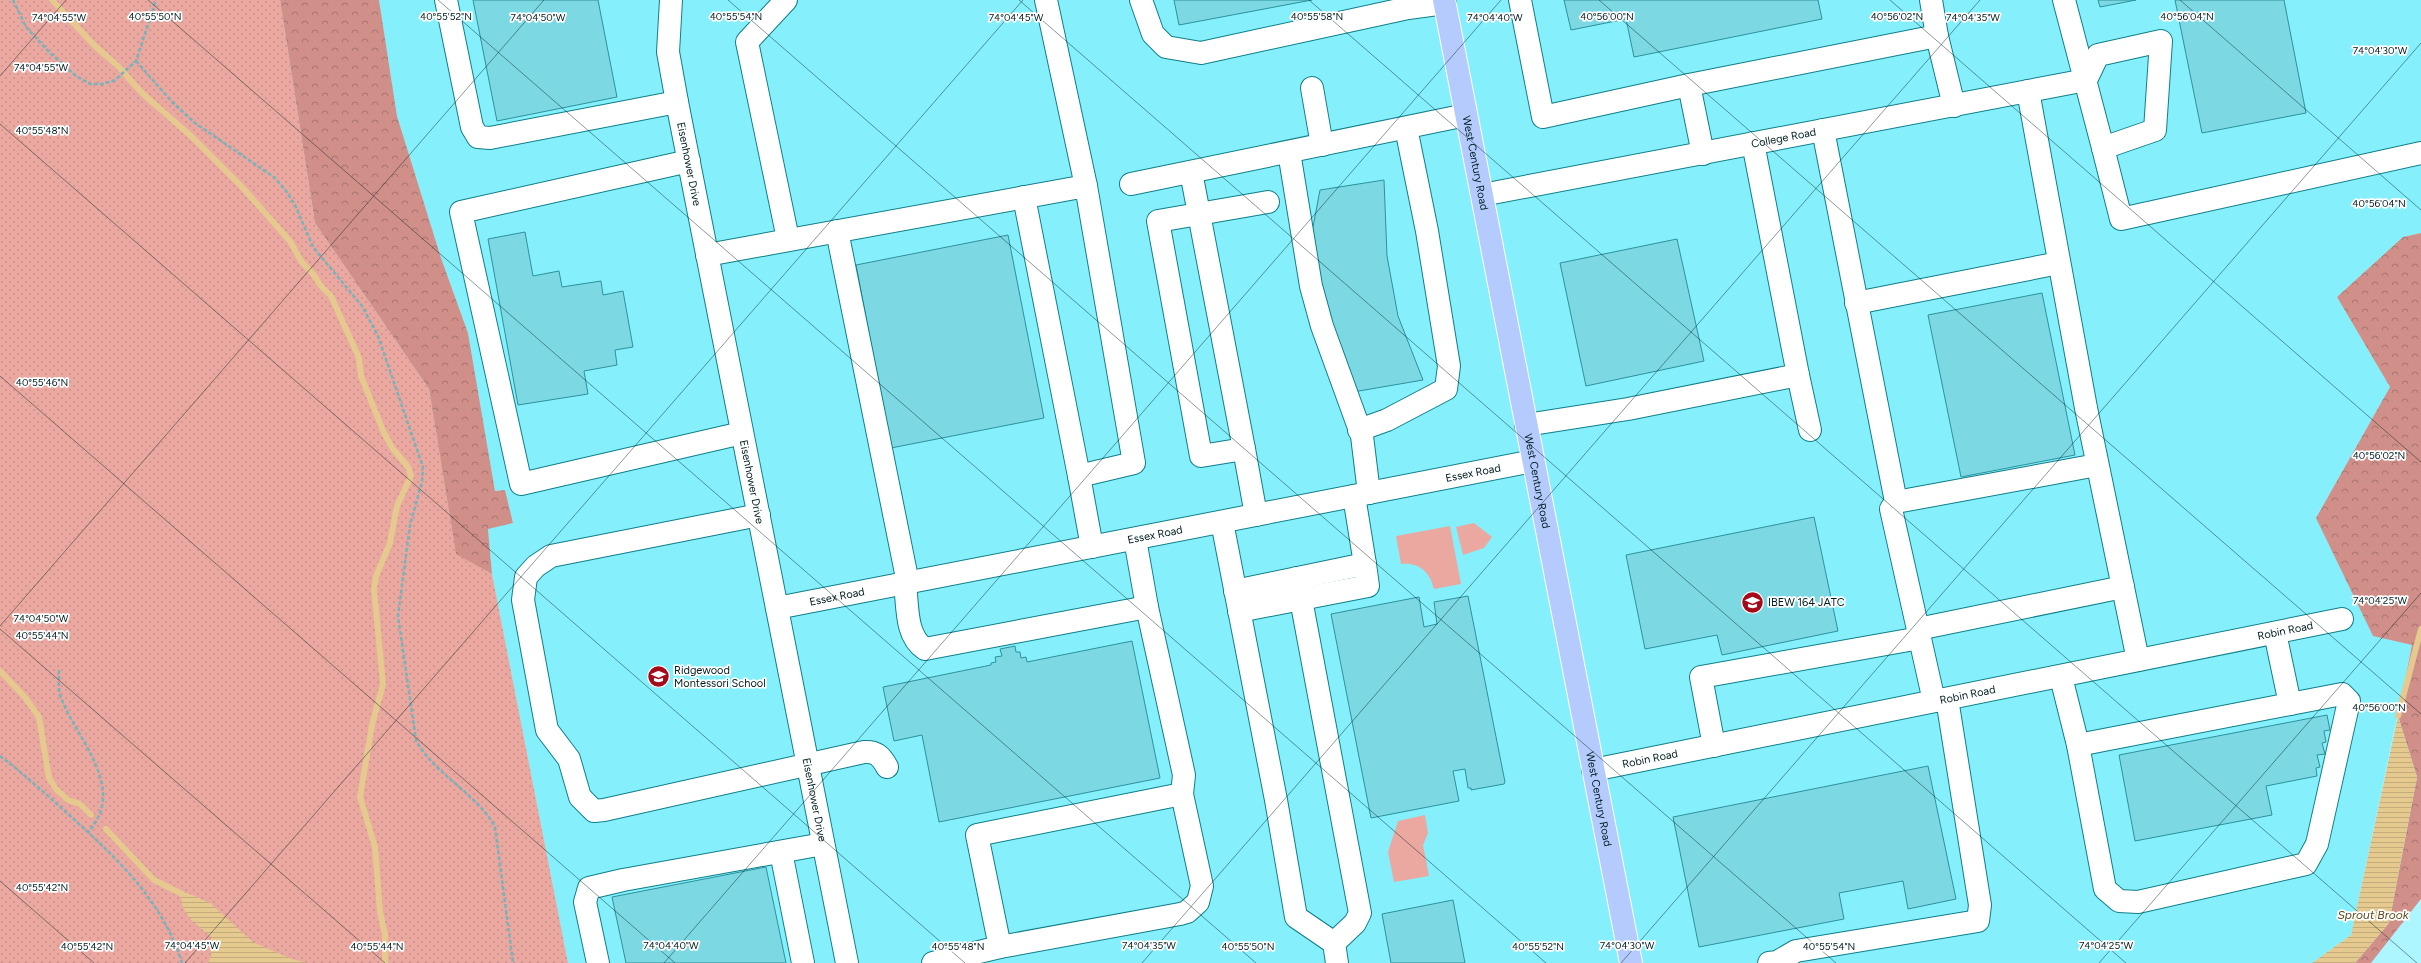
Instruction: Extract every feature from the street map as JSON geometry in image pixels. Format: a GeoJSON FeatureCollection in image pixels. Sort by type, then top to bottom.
{"type":"FeatureCollection","features":[{"type":"Feature","properties":{"kind":"main road","name":"West Century Road"},"geometry":{"type":"LineString","coordinates":[[1444,1],[1631,963]]}},
{"type":"Feature","properties":{"kind":"street"},"geometry":{"type":"LineString","coordinates":[[446,0],[472,127],[478,136],[490,138],[677,102]]}},
{"type":"Feature","properties":{"kind":"street","name":"Eisenhower Drive"},"geometry":{"type":"LineString","coordinates":[[671,0],[668,52],[677,102],[847,963]]}},
{"type":"Feature","properties":{"kind":"street"},"geometry":{"type":"LineString","coordinates":[[786,0],[747,42],[788,239]]}},
{"type":"Feature","properties":{"kind":"street"},"geometry":{"type":"LineString","coordinates":[[1046,0],[1086,186],[1134,463],[1079,476]]}},
{"type":"Feature","properties":{"kind":"street"},"geometry":{"type":"LineString","coordinates":[[1141,0],[1153,34],[1166,47],[1200,53],[1444,1]]}},
{"type":"Feature","properties":{"kind":"street"},"geometry":{"type":"LineString","coordinates":[[1520,0],[1543,117],[1689,85],[1937,36]]}},
{"type":"Feature","properties":{"kind":"street"},"geometry":{"type":"LineString","coordinates":[[1931,0],[1937,36],[1954,106]]}},
{"type":"Feature","properties":{"kind":"street"},"geometry":{"type":"LineString","coordinates":[[2064,0],[2121,219],[2421,153]]}},
{"type":"Feature","properties":{"kind":"street"},"geometry":{"type":"LineString","coordinates":[[2086,80],[2098,55],[2161,41],[2155,130],[2103,148]]}},
{"type":"Feature","properties":{"kind":"street","name":"College Road"},"geometry":{"type":"LineString","coordinates":[[1482,195],[2086,80]]}},
{"type":"Feature","properties":{"kind":"street"},"geometry":{"type":"LineString","coordinates":[[1689,85],[1703,154]]}},
{"type":"Feature","properties":{"kind":"street"},"geometry":{"type":"LineString","coordinates":[[1312,88],[1322,145]]}},
{"type":"Feature","properties":{"kind":"street"},"geometry":{"type":"LineString","coordinates":[[2028,92],[2097,465],[2138,660]]}},
{"type":"Feature","properties":{"kind":"street"},"geometry":{"type":"LineString","coordinates":[[1131,184],[1466,115]]}},
{"type":"Feature","properties":{"kind":"street"},"geometry":{"type":"LineString","coordinates":[[1360,430],[1387,420],[1446,389],[1449,366],[1426,231],[1406,128]]}},
{"type":"Feature","properties":{"kind":"street"},"geometry":{"type":"LineString","coordinates":[[1823,130],[1896,502]]}},
{"type":"Feature","properties":{"kind":"street"},"geometry":{"type":"LineString","coordinates":[[1753,144],[1798,376],[1810,430]]}},
{"type":"Feature","properties":{"kind":"street"},"geometry":{"type":"LineString","coordinates":[[1237,601],[1301,601],[1368,586],[1365,564],[1361,495],[1360,430],[1322,326],[1311,286],[1289,152]]}},
{"type":"Feature","properties":{"kind":"street"},"geometry":{"type":"LineString","coordinates":[[689,161],[461,212],[521,484],[742,433]]}},
{"type":"Feature","properties":{"kind":"street"},"geometry":{"type":"LineString","coordinates":[[1191,172],[1256,515]]}},
{"type":"Feature","properties":{"kind":"street"},"geometry":{"type":"LineString","coordinates":[[707,255],[788,239],[1086,186]]}},
{"type":"Feature","properties":{"kind":"street"},"geometry":{"type":"LineString","coordinates":[[1024,197],[1092,547]]}},
{"type":"Feature","properties":{"kind":"street"},"geometry":{"type":"LineString","coordinates":[[1244,449],[1201,456],[1158,221],[1268,202]]}},
{"type":"Feature","properties":{"kind":"street"},"geometry":{"type":"LineString","coordinates":[[837,231],[906,583],[911,632],[914,640],[925,650],[1148,607]]}},
{"type":"Feature","properties":{"kind":"street"},"geometry":{"type":"LineString","coordinates":[[1856,303],[2059,263]]}},
{"type":"Feature","properties":{"kind":"street"},"geometry":{"type":"LineString","coordinates":[[1526,426],[1628,409],[1798,376]]}},
{"type":"Feature","properties":{"kind":"street","name":"Essex Road"},"geometry":{"type":"LineString","coordinates":[[777,608],[1533,461]]}},
{"type":"Feature","properties":{"kind":"street"},"geometry":{"type":"LineString","coordinates":[[1769,963],[1777,962],[1796,951],[1978,921],[1980,905],[1941,700],[1919,634],[1891,509],[1896,502],[2097,465]]}},
{"type":"Feature","properties":{"kind":"street"},"geometry":{"type":"LineString","coordinates":[[759,516],[551,556],[536,566],[526,577],[523,600],[547,730],[569,759],[580,797],[594,811],[872,752],[882,758],[887,767]]}},
{"type":"Feature","properties":{"kind":"street"},"geometry":{"type":"LineString","coordinates":[[1222,522],[1276,800],[1296,917],[1336,953],[1360,913],[1297,578]]}},
{"type":"Feature","properties":{"kind":"street"},"geometry":{"type":"LineString","coordinates":[[933,963],[1000,947],[1180,914],[1194,907],[1198,902],[1202,886],[1182,794],[1184,775],[1135,539]]}},
{"type":"Feature","properties":{"kind":"street"},"geometry":{"type":"LineString","coordinates":[[1237,601],[1297,578],[1365,564]]}},
{"type":"Feature","properties":{"kind":"street"},"geometry":{"type":"LineString","coordinates":[[1714,746],[1701,677],[1919,634],[2123,587]]}},
{"type":"Feature","properties":{"kind":"street","name":"Robin Road"},"geometry":{"type":"LineString","coordinates":[[1593,770],[2061,677],[2342,619]]}},
{"type":"Feature","properties":{"kind":"street"},"geometry":{"type":"LineString","coordinates":[[2275,633],[2290,704]]}},
{"type":"Feature","properties":{"kind":"street"},"geometry":{"type":"LineString","coordinates":[[2061,677],[2078,745],[2105,889],[2119,900],[2138,902],[2296,868],[2306,864],[2317,844],[2349,701],[2342,694],[2078,745]]}},
{"type":"Feature","properties":{"kind":"street"},"geometry":{"type":"LineString","coordinates":[[1000,947],[977,835],[1182,794]]}},
{"type":"Feature","properties":{"kind":"street"},"geometry":{"type":"LineString","coordinates":[[598,963],[585,902],[590,888],[623,880],[823,844]]}},
{"type":"Feature","properties":{"kind":"street"},"geometry":{"type":"LineString","coordinates":[[781,852],[803,963]]}},
{"type":"Feature","properties":{"kind":"path"},"geometry":{"type":"LineString","coordinates":[[13,0],[26,27],[49,52],[76,76],[90,84],[103,84],[115,80],[136,61],[156,0]]}},
{"type":"Feature","properties":{"kind":"path"},"geometry":{"type":"LineString","coordinates":[[136,61],[173,103],[195,123],[275,178],[295,205],[313,247],[362,306],[378,336],[423,468],[422,482],[410,525],[398,616],[416,740],[422,752],[476,801],[489,816],[495,827],[513,963]]}},
{"type":"Feature","properties":{"kind":"path"},"geometry":{"type":"LineString","coordinates":[[59,670],[59,693],[97,766],[102,792],[103,807],[98,821],[88,832]]}},
{"type":"Feature","properties":{"kind":"path"},"geometry":{"type":"LineString","coordinates":[[0,756],[88,832],[124,866],[149,898],[166,925],[182,963]]}},
{"type":"Feature","properties":{"kind":"shaded area"},"geometry":{"type":"Polygon","coordinates":[[[0,0],[280,0],[315,223],[429,389],[456,553],[492,574],[568,963],[0,963],[0,0]]]}},
{"type":"Feature","properties":{"kind":"shaded area"},"geometry":{"type":"Polygon","coordinates":[[[379,0],[2421,0],[2421,233],[2403,237],[2337,297],[2390,387],[2316,518],[2412,645],[2351,935],[2312,963],[568,963],[492,574],[488,528],[513,523],[505,490],[495,491],[468,333],[441,258],[397,116],[379,0]]]}},
{"type":"Feature","properties":{"kind":"shaded area"},"geometry":{"type":"Polygon","coordinates":[[[1474,523],[1492,537],[1484,548],[1463,555],[1456,527],[1474,523]]]}},
{"type":"Feature","properties":{"kind":"shaded area"},"geometry":{"type":"Polygon","coordinates":[[[1450,526],[1461,584],[1434,589],[1430,578],[1423,569],[1413,565],[1401,564],[1396,536],[1450,526]]]}},
{"type":"Feature","properties":{"kind":"shaded area"},"geometry":{"type":"Polygon","coordinates":[[[1425,815],[1428,833],[1423,845],[1429,876],[1394,882],[1388,852],[1398,821],[1425,815]]]}},
{"type":"Feature","properties":{"kind":"green space"},"geometry":{"type":"Polygon","coordinates":[[[280,0],[379,0],[397,116],[441,258],[468,333],[495,491],[505,490],[513,523],[488,529],[492,574],[456,554],[429,389],[315,223],[280,0]]]}},
{"type":"Feature","properties":{"kind":"green space"},"geometry":{"type":"Polygon","coordinates":[[[2421,233],[2421,899],[2371,963],[2355,963],[2389,923],[2417,777],[2398,716],[2412,645],[2373,636],[2316,518],[2390,387],[2337,297],[2403,237],[2421,233]]]}},
{"type":"Feature","properties":{"kind":"water","name":"Sprout Brook"},"geometry":{"type":"Polygon","coordinates":[[[2398,716],[2417,777],[2389,923],[2355,963],[2312,963],[2351,935],[2398,716]]]}},
{"type":"Feature","properties":{"kind":"water"},"geometry":{"type":"Polygon","coordinates":[[[183,891],[210,903],[253,942],[292,959],[308,963],[208,963],[211,956],[211,937],[189,917],[185,911],[181,898],[183,891]]]}},
{"type":"Feature","properties":{"kind":"building"},"geometry":{"type":"Polygon","coordinates":[[[473,0],[598,0],[617,97],[497,121],[473,0]]]}},
{"type":"Feature","properties":{"kind":"building"},"geometry":{"type":"Polygon","coordinates":[[[1174,0],[1312,0],[1179,25],[1174,0]]]}},
{"type":"Feature","properties":{"kind":"building"},"geometry":{"type":"Polygon","coordinates":[[[1564,0],[1818,0],[1822,19],[1634,57],[1626,19],[1571,30],[1564,0]]]}},
{"type":"Feature","properties":{"kind":"building"},"geometry":{"type":"Polygon","coordinates":[[[2098,0],[2136,0],[2100,7],[2098,0]]]}},
{"type":"Feature","properties":{"kind":"building"},"geometry":{"type":"Polygon","coordinates":[[[2175,0],[2284,0],[2306,113],[2202,133],[2175,0]]]}},
{"type":"Feature","properties":{"kind":"building"},"geometry":{"type":"Polygon","coordinates":[[[1384,180],[1387,256],[1398,316],[1423,380],[1353,392],[1318,280],[1312,232],[1320,190],[1384,180]]]}},
{"type":"Feature","properties":{"kind":"building"},"geometry":{"type":"Polygon","coordinates":[[[525,232],[533,276],[559,271],[562,287],[601,281],[603,295],[623,291],[633,347],[615,350],[617,365],[584,371],[588,394],[518,405],[488,239],[525,232]]]}},
{"type":"Feature","properties":{"kind":"building"},"geometry":{"type":"Polygon","coordinates":[[[1008,235],[1044,418],[891,448],[856,265],[1008,235]]]}},
{"type":"Feature","properties":{"kind":"building"},"geometry":{"type":"Polygon","coordinates":[[[1677,239],[1704,361],[1586,386],[1560,263],[1677,239]]]}},
{"type":"Feature","properties":{"kind":"building"},"geometry":{"type":"Polygon","coordinates":[[[2042,293],[2075,455],[1961,477],[1928,315],[2042,293]]]}},
{"type":"Feature","properties":{"kind":"building"},"geometry":{"type":"Polygon","coordinates":[[[1814,517],[1838,631],[1722,655],[1717,635],[1645,649],[1626,555],[1814,517]]]}},
{"type":"Feature","properties":{"kind":"building"},"geometry":{"type":"Polygon","coordinates":[[[1468,596],[1505,782],[1504,784],[1471,790],[1471,788],[1468,788],[1465,769],[1453,771],[1459,801],[1371,818],[1331,614],[1419,597],[1424,627],[1437,624],[1434,602],[1468,596]]]}},
{"type":"Feature","properties":{"kind":"building"},"geometry":{"type":"Polygon","coordinates":[[[1132,641],[1160,778],[939,822],[922,735],[894,741],[883,687],[991,665],[991,663],[996,662],[995,657],[1002,656],[1000,649],[1015,646],[1016,652],[1020,652],[1021,658],[1026,657],[1027,662],[1132,641]]]}},
{"type":"Feature","properties":{"kind":"building"},"geometry":{"type":"Polygon","coordinates":[[[2327,715],[2330,730],[2324,731],[2326,742],[2322,743],[2325,754],[2317,755],[2320,767],[2316,768],[2317,776],[2266,786],[2272,815],[2135,841],[2119,755],[2327,715]]]}},
{"type":"Feature","properties":{"kind":"building"},"geometry":{"type":"Polygon","coordinates":[[[1928,766],[1956,899],[1908,909],[1903,881],[1839,893],[1844,919],[1699,947],[1673,817],[1928,766]]]}},
{"type":"Feature","properties":{"kind":"building"},"geometry":{"type":"Polygon","coordinates":[[[766,867],[786,963],[626,963],[612,897],[766,867]]]}},
{"type":"Feature","properties":{"kind":"building"},"geometry":{"type":"Polygon","coordinates":[[[1453,900],[1465,963],[1391,963],[1382,914],[1453,900]]]}},
{"type":"Feature","properties":{"kind":"waterway"},"geometry":{"type":"LineString","coordinates":[[52,0],[94,45],[119,67],[141,92],[192,137],[242,187],[290,241],[301,261],[331,296],[359,358],[361,376],[384,433],[393,449],[408,467],[411,476],[397,506],[390,543],[376,576],[374,589],[383,684],[372,725],[360,797],[375,847],[380,912],[385,935],[385,963]]}},
{"type":"Feature","properties":{"kind":"waterway","name":"Sprout Brook"},"geometry":{"type":"LineString","coordinates":[[2398,716],[2421,629]]}},
{"type":"Feature","properties":{"kind":"waterway"},"geometry":{"type":"LineString","coordinates":[[0,671],[24,696],[39,717],[49,778],[56,789],[68,800],[80,804],[91,815]]}},
{"type":"Feature","properties":{"kind":"waterway"},"geometry":{"type":"LineString","coordinates":[[106,829],[154,880],[182,894]]}},
{"type":"Feature","properties":{"kind":"place","name":"IBEW 164 JATC"},"geometry":{"type":"Point","coordinates":[1752,602]}},
{"type":"Feature","properties":{"kind":"place","name":"Ridgewood Montessori School"},"geometry":{"type":"Point","coordinates":[658,676]}}]}
